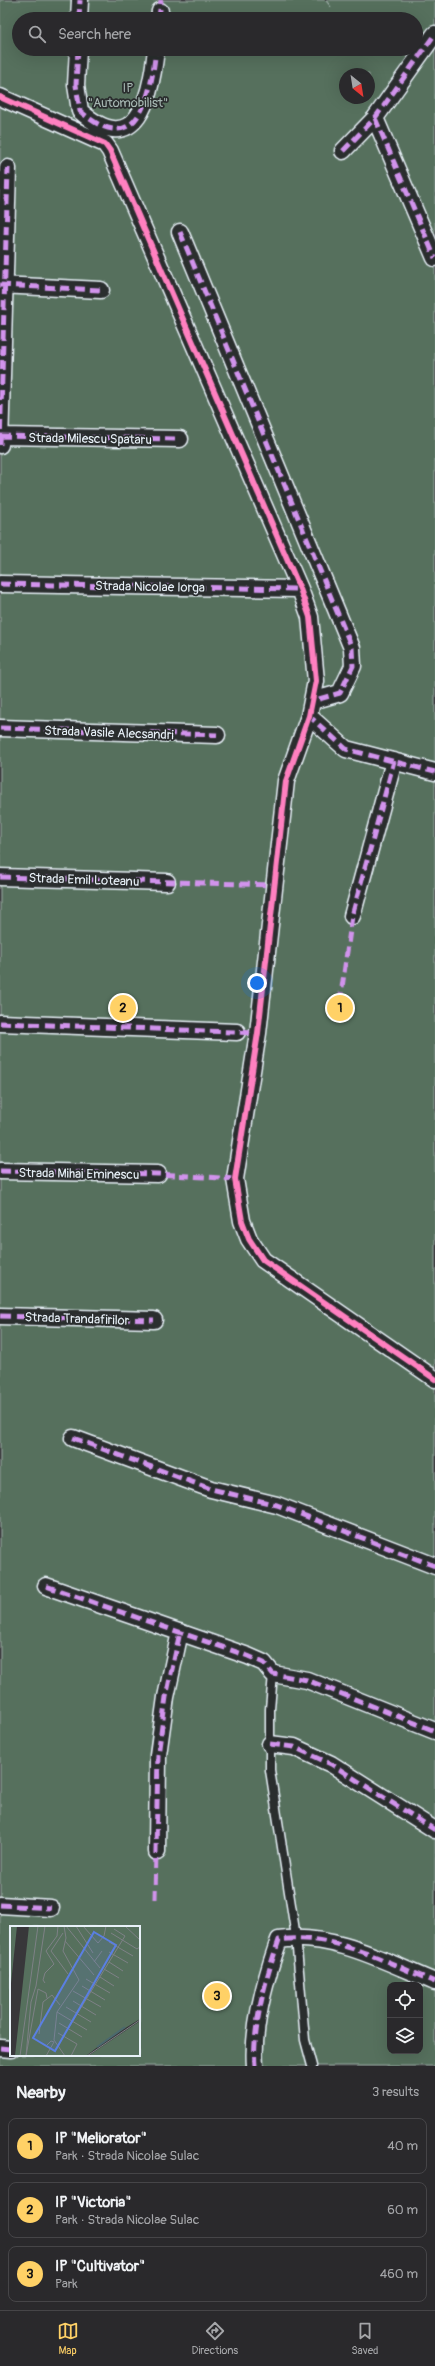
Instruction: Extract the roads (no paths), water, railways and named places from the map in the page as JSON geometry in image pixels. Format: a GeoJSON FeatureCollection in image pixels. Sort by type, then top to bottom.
{"type":"FeatureCollection","features":[{"type":"Feature","properties":{"kind":"street"},"geometry":{"type":"LineString","coordinates":[[79,12],[80,0]]}},
{"type":"Feature","properties":{"kind":"street"},"geometry":{"type":"LineString","coordinates":[[423,51],[435,34]]}},
{"type":"Feature","properties":{"kind":"street"},"geometry":{"type":"LineString","coordinates":[[78,56],[76,85],[80,110],[109,137],[110,151],[300,589],[310,617],[316,681],[311,708],[286,782],[258,1033],[235,1179],[237,1201],[242,1221],[249,1239],[263,1260],[435,1379]]}},
{"type":"Feature","properties":{"kind":"street"},"geometry":{"type":"LineString","coordinates":[[0,97],[109,137],[123,129],[142,112],[150,90],[155,56]]}},
{"type":"Feature","properties":{"kind":"street"},"geometry":{"type":"LineString","coordinates":[[343,151],[375,118],[419,56]]}},
{"type":"Feature","properties":{"kind":"street"},"geometry":{"type":"LineString","coordinates":[[375,118],[435,258]]}},
{"type":"Feature","properties":{"kind":"street"},"geometry":{"type":"LineString","coordinates":[[0,445],[2,285],[8,168]]}},
{"type":"Feature","properties":{"kind":"street"},"geometry":{"type":"LineString","coordinates":[[180,232],[352,648],[353,666],[340,693],[311,708]]}},
{"type":"Feature","properties":{"kind":"street"},"geometry":{"type":"LineString","coordinates":[[2,285],[101,290]]}},
{"type":"Feature","properties":{"kind":"street","name":"Strada Milescu Spataru"},"geometry":{"type":"LineString","coordinates":[[0,436],[180,439]]}},
{"type":"Feature","properties":{"kind":"street","name":"Strada Nicolae Iorga"},"geometry":{"type":"LineString","coordinates":[[0,584],[300,589]]}},
{"type":"Feature","properties":{"kind":"street"},"geometry":{"type":"LineString","coordinates":[[311,708],[346,749],[435,772]]}},
{"type":"Feature","properties":{"kind":"street","name":"Strada Vasile Alecsandri"},"geometry":{"type":"LineString","coordinates":[[0,728],[218,735]]}},
{"type":"Feature","properties":{"kind":"street"},"geometry":{"type":"LineString","coordinates":[[352,916],[394,761]]}},
{"type":"Feature","properties":{"kind":"street","name":"Strada Emil Loteanu"},"geometry":{"type":"LineString","coordinates":[[0,877],[167,882]]}},
{"type":"Feature","properties":{"kind":"street"},"geometry":{"type":"LineString","coordinates":[[0,1023],[237,1032]]}},
{"type":"Feature","properties":{"kind":"street","name":"Strada Mihai Eminescu"},"geometry":{"type":"LineString","coordinates":[[0,1171],[158,1174]]}},
{"type":"Feature","properties":{"kind":"street","name":"Strada Trandafirilor"},"geometry":{"type":"LineString","coordinates":[[0,1316],[154,1320]]}},
{"type":"Feature","properties":{"kind":"street"},"geometry":{"type":"LineString","coordinates":[[73,1438],[211,1489],[278,1505],[435,1566]]}},
{"type":"Feature","properties":{"kind":"street"},"geometry":{"type":"LineString","coordinates":[[46,1586],[180,1632],[264,1663],[273,1674],[307,1680],[435,1731]]}},
{"type":"Feature","properties":{"kind":"street"},"geometry":{"type":"LineString","coordinates":[[157,1852],[158,1755],[166,1698],[180,1632]]}},
{"type":"Feature","properties":{"kind":"street"},"geometry":{"type":"LineString","coordinates":[[270,1744],[294,1747],[331,1764],[435,1830]]}},
{"type":"Feature","properties":{"kind":"street"},"geometry":{"type":"LineString","coordinates":[[0,1905],[51,1908]]}},
{"type":"Feature","properties":{"kind":"street"},"geometry":{"type":"LineString","coordinates":[[255,2066],[253,2044],[273,1957],[279,1940],[296,1937],[349,1947],[435,1982]]}},
{"type":"Feature","properties":{"kind":"street"},"geometry":{"type":"LineString","coordinates":[[0,2048],[10,2049]]}},
{"type":"Feature","properties":{"kind":"lane"},"geometry":{"type":"LineString","coordinates":[[273,1674],[270,1709],[270,1770],[296,1937],[305,2040],[312,2066]]}},
{"type":"Feature","properties":{"kind":"place","name":"IP \"Victoria\""},"geometry":{"type":"Point","coordinates":[123,1008]}},
{"type":"Feature","properties":{"kind":"place","name":"IP \"Meliorator\""},"geometry":{"type":"Point","coordinates":[340,1008]}},
{"type":"Feature","properties":{"kind":"place","name":"IP \"Cultivator\""},"geometry":{"type":"Point","coordinates":[217,1996]}},
{"type":"Feature","properties":{"kind":"park label","name":"IP \"Automobilist\""},"geometry":{"type":"Point","coordinates":[128,94]}}]}
